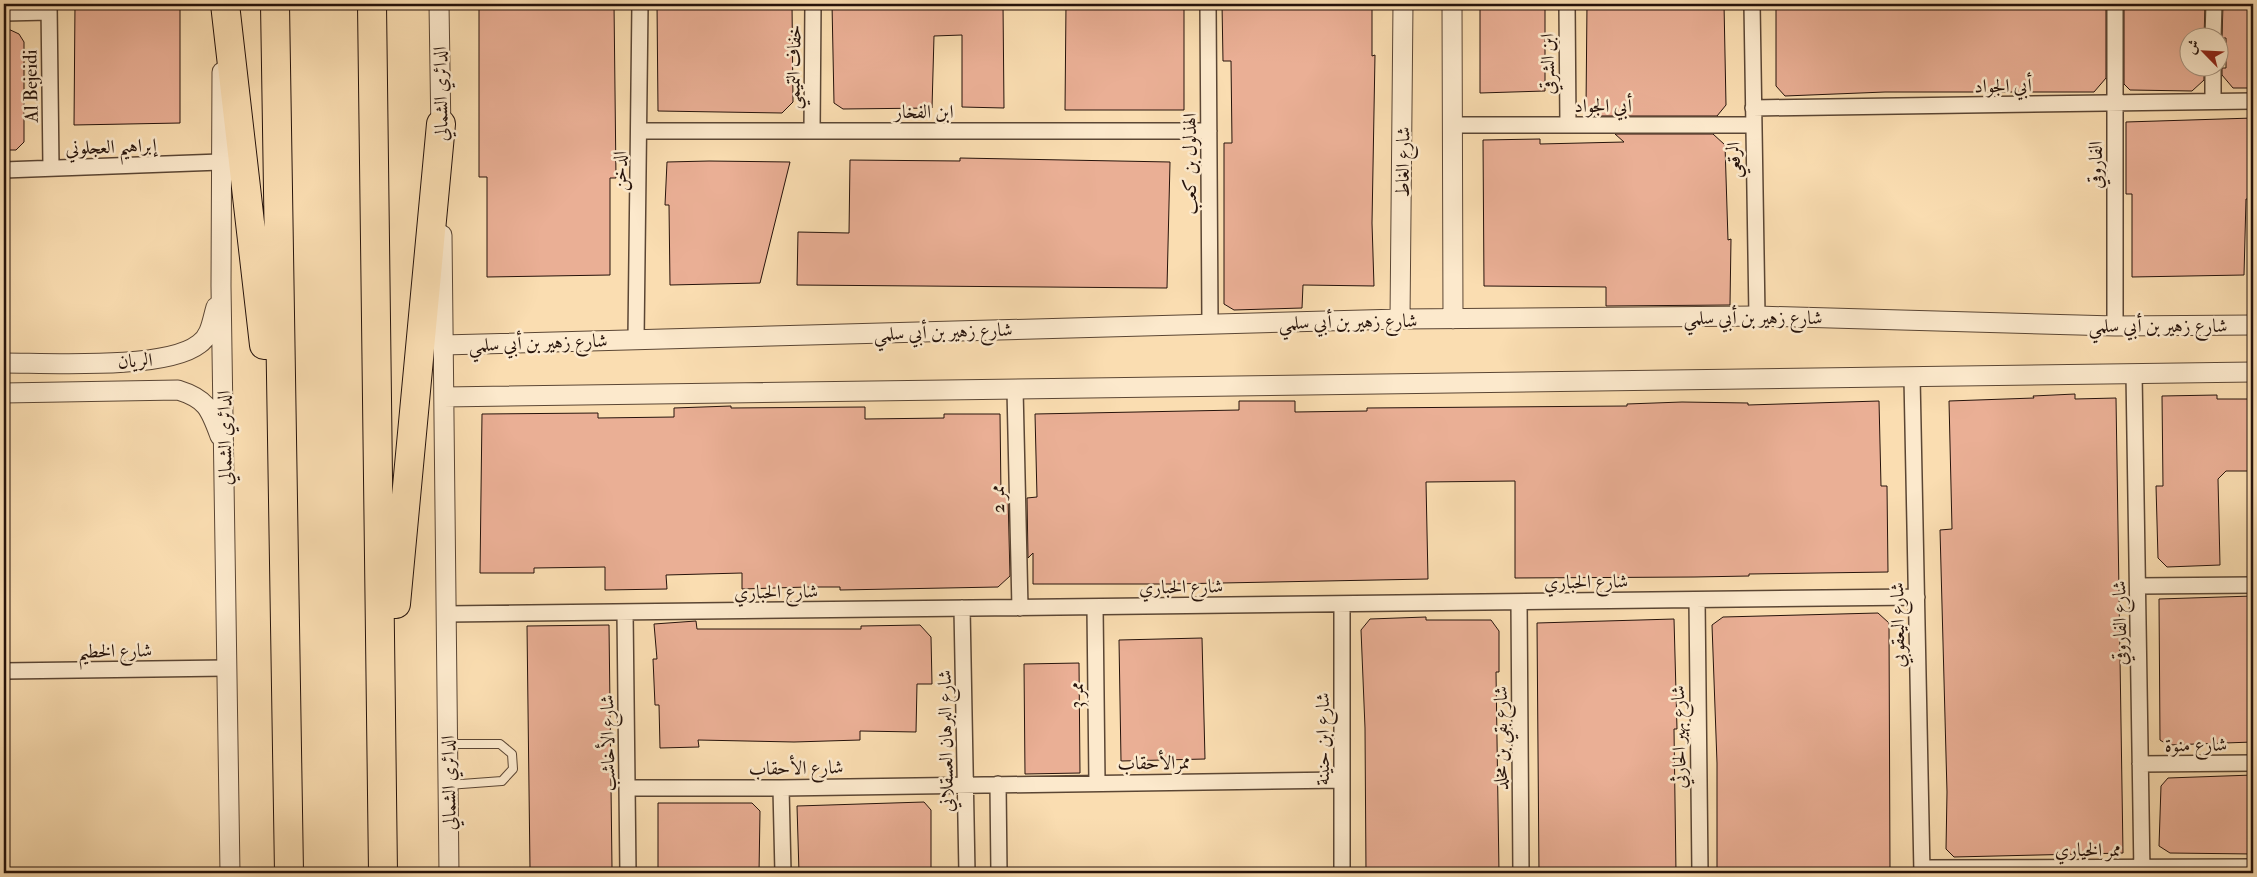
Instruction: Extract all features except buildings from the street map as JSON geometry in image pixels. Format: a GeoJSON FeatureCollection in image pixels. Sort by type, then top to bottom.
{"type":"FeatureCollection","features":[{"type":"Feature","properties":{"kind":"highway"},"geometry":{"type":"LineString","coordinates":[[224,4],[282,499]]}},
{"type":"Feature","properties":{"kind":"highway"},"geometry":{"type":"LineString","coordinates":[[275,4],[289,873]]}},
{"type":"Feature","properties":{"kind":"highway"},"geometry":{"type":"LineString","coordinates":[[372,4],[383,873]]}},
{"type":"Feature","properties":{"kind":"highway"},"geometry":{"type":"LineString","coordinates":[[382,745],[441,124]]}},
{"type":"Feature","properties":{"kind":"street","name":"الدائري الشمالي"},"geometry":{"type":"LineString","coordinates":[[224,4],[220,162],[230,873]]}},
{"type":"Feature","properties":{"kind":"street","name":"الدائري الشمالي"},"geometry":{"type":"LineString","coordinates":[[439,4],[450,873]]}},
{"type":"Feature","properties":{"kind":"street","name":"الدخن"},"geometry":{"type":"LineString","coordinates":[[636,340],[640,4]]}},
{"type":"Feature","properties":{"kind":"street","name":"خفاف التميمي"},"geometry":{"type":"LineString","coordinates":[[812,132],[813,4]]}},
{"type":"Feature","properties":{"kind":"street","name":"الهذلول بن كعب"},"geometry":{"type":"LineString","coordinates":[[1208,4],[1210,323]]}},
{"type":"Feature","properties":{"kind":"street","name":"شارع الغاط"},"geometry":{"type":"LineString","coordinates":[[1400,319],[1403,4]]}},
{"type":"Feature","properties":{"kind":"street"},"geometry":{"type":"LineString","coordinates":[[1452,4],[1453,319]]}},
{"type":"Feature","properties":{"kind":"street","name":"ابن الشرقي"},"geometry":{"type":"LineString","coordinates":[[1567,4],[1568,125]]}},
{"type":"Feature","properties":{"kind":"street","name":"الرقعي"},"geometry":{"type":"LineString","coordinates":[[1752,4],[1757,316]]}},
{"type":"Feature","properties":{"kind":"street","name":"الفاروقي"},"geometry":{"type":"LineString","coordinates":[[2115,4],[2115,326]]}},
{"type":"Feature","properties":{"kind":"street"},"geometry":{"type":"LineString","coordinates":[[2213,28],[2214,4]]}},
{"type":"Feature","properties":{"kind":"street"},"geometry":{"type":"LineString","coordinates":[[4,13],[49,8]]}},
{"type":"Feature","properties":{"kind":"street","name":"Al Bejeidi"},"geometry":{"type":"LineString","coordinates":[[49,8],[51,168]]}},
{"type":"Feature","properties":{"kind":"street"},"geometry":{"type":"LineString","coordinates":[[2213,78],[2213,101]]}},
{"type":"Feature","properties":{"kind":"street","name":"أبي الجواد"},"geometry":{"type":"LineString","coordinates":[[1753,108],[2253,101]]}},
{"type":"Feature","properties":{"kind":"street","name":"أبي الجواد"},"geometry":{"type":"LineString","coordinates":[[1452,125],[1753,125]]}},
{"type":"Feature","properties":{"kind":"street","name":"ابن الفخار"},"geometry":{"type":"LineString","coordinates":[[639,131],[1209,131]]}},
{"type":"Feature","properties":{"kind":"street","name":"إبراهيم العجلوني"},"geometry":{"type":"LineString","coordinates":[[4,170],[220,162]]}},
{"type":"Feature","properties":{"kind":"street","name":"الريان"},"geometry":{"type":"LineString","coordinates":[[4,363],[151,361],[181,354],[199,345],[208,335],[221,286]]}},
{"type":"Feature","properties":{"kind":"street","name":"شارع زهير بن أبي سلمي"},"geometry":{"type":"LineString","coordinates":[[443,345],[1400,319],[1757,316],[2115,326],[2253,325]]}},
{"type":"Feature","properties":{"kind":"street"},"geometry":{"type":"LineString","coordinates":[[169,357],[170,390]]}},
{"type":"Feature","properties":{"kind":"street"},"geometry":{"type":"LineString","coordinates":[[444,397],[2253,372]]}},
{"type":"Feature","properties":{"kind":"street","name":"شارع الفاروقي"},"geometry":{"type":"LineString","coordinates":[[2134,373],[2139,586],[2142,871]]}},
{"type":"Feature","properties":{"kind":"street","name":"شارع اليعقوبي"},"geometry":{"type":"LineString","coordinates":[[1912,377],[1922,871]]}},
{"type":"Feature","properties":{"kind":"street","name":"ممر 2"},"geometry":{"type":"LineString","coordinates":[[1015,389],[1020,608]]}},
{"type":"Feature","properties":{"kind":"street","name":"الريان"},"geometry":{"type":"LineString","coordinates":[[4,393],[170,390],[196,395],[209,408],[225,448]]}},
{"type":"Feature","properties":{"kind":"street"},"geometry":{"type":"LineString","coordinates":[[2139,586],[2253,585]]}},
{"type":"Feature","properties":{"kind":"street","name":"شارع الحباري"},"geometry":{"type":"LineString","coordinates":[[446,614],[1917,597]]}},
{"type":"Feature","properties":{"kind":"street","name":"شارع بهير الحارثي"},"geometry":{"type":"LineString","coordinates":[[1697,600],[1700,873]]}},
{"type":"Feature","properties":{"kind":"street","name":"شارع بقي بن مخلد"},"geometry":{"type":"LineString","coordinates":[[1519,602],[1521,873]]}},
{"type":"Feature","properties":{"kind":"street","name":"شارع ابن حنينة"},"geometry":{"type":"LineString","coordinates":[[1342,604],[1342,873]]}},
{"type":"Feature","properties":{"kind":"street","name":"ممر 3"},"geometry":{"type":"LineString","coordinates":[[1095,607],[1097,783]]}},
{"type":"Feature","properties":{"kind":"street","name":"شارع البرهان العسقلاني"},"geometry":{"type":"LineString","coordinates":[[962,608],[967,873]]}},
{"type":"Feature","properties":{"kind":"street","name":"شارع الأخاشب"},"geometry":{"type":"LineString","coordinates":[[625,612],[628,873]]}},
{"type":"Feature","properties":{"kind":"street","name":"شارع الخطيم"},"geometry":{"type":"LineString","coordinates":[[4,672],[226,668]]}},
{"type":"Feature","properties":{"kind":"street","name":"شارع منوة"},"geometry":{"type":"LineString","coordinates":[[2140,764],[2253,763]]}},
{"type":"Feature","properties":{"kind":"street","name":"ممرالأحقاب"},"geometry":{"type":"LineString","coordinates":[[966,784],[1342,780]]}},
{"type":"Feature","properties":{"kind":"street","name":"شارع الأحقاب"},"geometry":{"type":"LineString","coordinates":[[627,788],[781,788],[966,784]]}},
{"type":"Feature","properties":{"kind":"street"},"geometry":{"type":"LineString","coordinates":[[998,784],[999,873]]}},
{"type":"Feature","properties":{"kind":"street"},"geometry":{"type":"LineString","coordinates":[[781,788],[783,873]]}},
{"type":"Feature","properties":{"kind":"street","name":"ممر الخياري"},"geometry":{"type":"LineString","coordinates":[[1922,871],[2142,871],[2253,867]]}},
{"type":"Feature","properties":{"kind":"lane"},"geometry":{"type":"LineString","coordinates":[[448,744],[500,744],[512,754],[512,769],[502,780],[448,785]]}}]}
